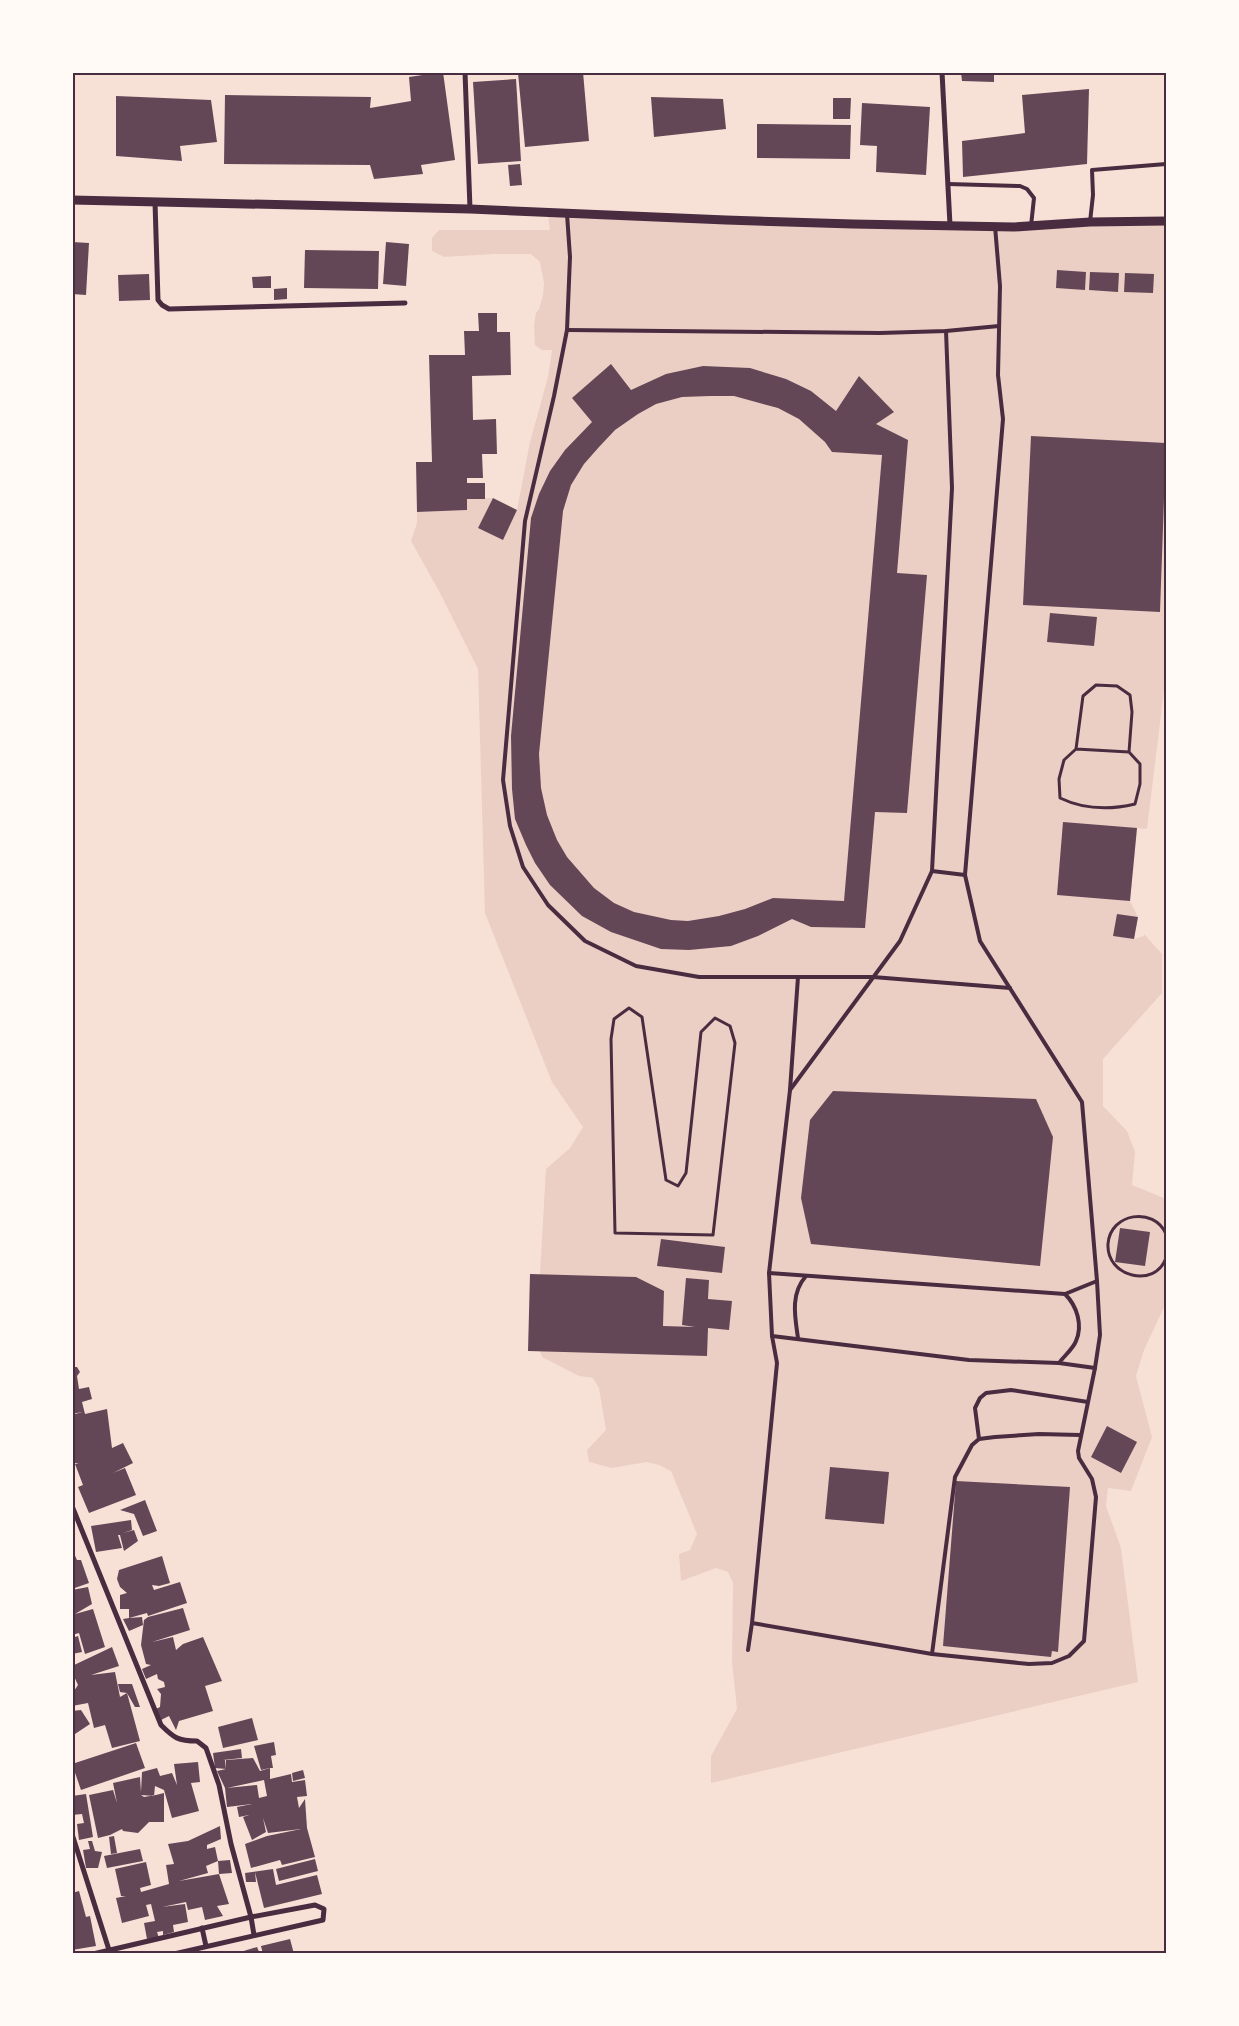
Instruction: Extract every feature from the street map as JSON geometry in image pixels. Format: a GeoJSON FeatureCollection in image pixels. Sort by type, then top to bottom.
{"type":"FeatureCollection","features":[{"type":"Feature","properties":{"kind":"street"},"geometry":{"type":"LineString","coordinates":[[465,72],[470,209]]}},
{"type":"Feature","properties":{"kind":"street"},"geometry":{"type":"LineString","coordinates":[[942,72],[950,225]]}},
{"type":"Feature","properties":{"kind":"street"},"geometry":{"type":"LineString","coordinates":[[72,200],[470,209],[766,222],[1031,226],[1090,222],[1166,221]]}},
{"type":"Feature","properties":{"kind":"street"},"geometry":{"type":"LineString","coordinates":[[155,202],[158,300],[169,309],[405,303]]}},
{"type":"Feature","properties":{"kind":"street"},"geometry":{"type":"LineString","coordinates":[[72,1506],[160,1725],[181,1741],[197,1741],[206,1748],[219,1785],[231,1844],[251,1917],[254,1935]]}},
{"type":"Feature","properties":{"kind":"street"},"geometry":{"type":"LineString","coordinates":[[72,1834],[109,1952]]}},
{"type":"Feature","properties":{"kind":"street"},"geometry":{"type":"LineString","coordinates":[[93,1954],[109,1952],[251,1917],[315,1905],[324,1909],[323,1920],[174,1954]]}},
{"type":"Feature","properties":{"kind":"street"},"geometry":{"type":"LineString","coordinates":[[202,1928],[206,1946]]}},
{"type":"Feature","properties":{"kind":"lane"},"geometry":{"type":"LineString","coordinates":[[1090,222],[1093,195],[1092,170],[1166,164]]}},
{"type":"Feature","properties":{"kind":"lane"},"geometry":{"type":"LineString","coordinates":[[948,184],[1020,186],[1028,189],[1034,198],[1031,226]]}},
{"type":"Feature","properties":{"kind":"lane"},"geometry":{"type":"LineString","coordinates":[[567,214],[570,258],[567,330],[525,521],[503,780],[510,826],[523,867],[548,905],[585,941],[636,966],[699,977],[873,977],[1010,988]]}},
{"type":"Feature","properties":{"kind":"lane"},"geometry":{"type":"LineString","coordinates":[[752,1623],[932,1654],[1029,1664],[1052,1663],[1069,1656],[1084,1641],[1096,1497],[1092,1479],[1079,1458],[1080,1435],[1095,1368],[1100,1335],[1082,1102],[980,941],[965,875],[1003,419],[998,375],[1000,286],[995,226]]}},
{"type":"Feature","properties":{"kind":"lane"},"geometry":{"type":"LineString","coordinates":[[567,330],[880,333],[946,331],[999,326]]}},
{"type":"Feature","properties":{"kind":"lane"},"geometry":{"type":"LineString","coordinates":[[790,1090],[900,941],[932,871],[952,488],[946,331]]}},
{"type":"Feature","properties":{"kind":"lane"},"geometry":{"type":"LineString","coordinates":[[932,871],[965,875]]}},
{"type":"Feature","properties":{"kind":"lane"},"geometry":{"type":"LineString","coordinates":[[748,1650],[777,1363],[772,1336],[770,1273],[790,1090],[798,977]]}},
{"type":"Feature","properties":{"kind":"lane"},"geometry":{"type":"LineString","coordinates":[[770,1273],[1065,1294],[1097,1281]]}},
{"type":"Feature","properties":{"kind":"lane"},"geometry":{"type":"LineString","coordinates":[[798,1338],[794,1312],[795,1300],[806,1276]]}},
{"type":"Feature","properties":{"kind":"lane"},"geometry":{"type":"LineString","coordinates":[[1058,1363],[1076,1342],[1080,1328],[1077,1313],[1070,1298],[1065,1294]]}},
{"type":"Feature","properties":{"kind":"lane"},"geometry":{"type":"LineString","coordinates":[[772,1336],[969,1360],[1058,1363],[1095,1368]]}},
{"type":"Feature","properties":{"kind":"lane"},"geometry":{"type":"LineString","coordinates":[[979,1439],[975,1408],[980,1398],[986,1393],[1011,1390],[1088,1402]]}},
{"type":"Feature","properties":{"kind":"lane"},"geometry":{"type":"LineString","coordinates":[[932,1654],[955,1477],[972,1445],[979,1439],[1023,1435],[1080,1435]]}},
{"type":"Feature","properties":{"kind":"path"},"geometry":{"type":"LineString","coordinates":[[1076,749],[1129,752],[1140,764],[1140,784],[1135,804],[1120,808],[1077,806],[1060,798],[1059,779],[1064,760],[1076,749],[1083,696],[1096,685],[1117,686],[1130,696],[1132,712],[1129,752]]}},
{"type":"Feature","properties":{"kind":"path"},"geometry":{"type":"LineString","coordinates":[[628,1008],[642,1017],[666,1180],[678,1186],[686,1173],[701,1032],[715,1018],[730,1026],[735,1044],[713,1235],[615,1233],[611,1039],[614,1019],[628,1008]]}},
{"type":"Feature","properties":{"kind":"path"},"geometry":{"type":"LineString","coordinates":[[1166,1234],[1159,1223],[1148,1217],[1130,1217],[1114,1228],[1109,1237],[1108,1246],[1109,1256],[1120,1270],[1137,1277],[1148,1275],[1158,1270],[1166,1258]]}},
{"type":"Feature","properties":{"kind":"shaded area"},"geometry":{"type":"Polygon","coordinates":[[[548,216],[867,226],[1166,224],[1166,674],[1147,829],[1137,828],[1130,901],[1138,917],[1134,939],[1144,936],[1144,934],[1162,954],[1162,993],[1103,1059],[1103,1106],[1127,1131],[1135,1152],[1132,1185],[1166,1199],[1166,1303],[1144,1350],[1136,1376],[1152,1437],[1131,1491],[1108,1488],[1106,1506],[1121,1548],[1138,1682],[711,1783],[711,1756],[737,1709],[732,1662],[733,1583],[728,1572],[716,1568],[681,1581],[679,1554],[690,1550],[697,1534],[671,1471],[647,1462],[612,1468],[589,1462],[587,1450],[606,1430],[599,1388],[593,1378],[579,1376],[542,1357],[536,1341],[543,1318],[540,1273],[546,1169],[570,1148],[583,1127],[552,1082],[485,913],[478,669],[440,593],[411,541],[417,523],[417,512],[467,510],[467,499],[493,498],[478,528],[503,539],[517,510],[530,442],[548,377],[552,350],[542,350],[535,345],[534,325],[536,313],[543,295],[544,283],[540,262],[531,254],[444,257],[432,251],[432,238],[439,230],[550,230],[548,216]]]}},
{"type":"Feature","properties":{"kind":"building"},"geometry":{"type":"Polygon","coordinates":[[[443,72],[455,160],[421,165],[423,174],[374,179],[370,165],[224,164],[225,95],[371,97],[370,108],[411,101],[409,77],[443,72]]]}},
{"type":"Feature","properties":{"kind":"building"},"geometry":{"type":"Polygon","coordinates":[[[583,72],[589,141],[525,147],[518,73],[583,72]]]}},
{"type":"Feature","properties":{"kind":"building"},"geometry":{"type":"Polygon","coordinates":[[[961,72],[994,72],[994,82],[962,81],[961,72]]]}},
{"type":"Feature","properties":{"kind":"building"},"geometry":{"type":"Polygon","coordinates":[[[516,79],[521,161],[478,164],[473,82],[516,79]]]}},
{"type":"Feature","properties":{"kind":"building"},"geometry":{"type":"Polygon","coordinates":[[[1089,89],[1087,164],[963,177],[962,141],[1025,133],[1022,95],[1089,89]]]}},
{"type":"Feature","properties":{"kind":"building"},"geometry":{"type":"Polygon","coordinates":[[[116,96],[211,100],[217,142],[180,146],[182,161],[116,156],[116,96]]]}},
{"type":"Feature","properties":{"kind":"building"},"geometry":{"type":"Polygon","coordinates":[[[651,97],[723,99],[726,129],[654,137],[651,97]]]}},
{"type":"Feature","properties":{"kind":"building"},"geometry":{"type":"Polygon","coordinates":[[[833,98],[851,98],[850,119],[833,119],[833,98]]]}},
{"type":"Feature","properties":{"kind":"building"},"geometry":{"type":"Polygon","coordinates":[[[862,103],[930,107],[926,175],[876,172],[877,146],[860,145],[862,103]]]}},
{"type":"Feature","properties":{"kind":"building"},"geometry":{"type":"Polygon","coordinates":[[[757,124],[851,125],[850,159],[757,158],[757,124]]]}},
{"type":"Feature","properties":{"kind":"building"},"geometry":{"type":"Polygon","coordinates":[[[520,164],[522,185],[510,186],[508,165],[520,164]]]}},
{"type":"Feature","properties":{"kind":"building"},"geometry":{"type":"Polygon","coordinates":[[[72,242],[89,243],[86,295],[72,294],[72,242]]]}},
{"type":"Feature","properties":{"kind":"building"},"geometry":{"type":"Polygon","coordinates":[[[386,242],[409,244],[406,286],[383,284],[386,242]]]}},
{"type":"Feature","properties":{"kind":"building"},"geometry":{"type":"Polygon","coordinates":[[[305,250],[379,251],[378,289],[304,288],[305,250]]]}},
{"type":"Feature","properties":{"kind":"building"},"geometry":{"type":"Polygon","coordinates":[[[1057,270],[1086,272],[1085,290],[1056,288],[1057,270]]]}},
{"type":"Feature","properties":{"kind":"building"},"geometry":{"type":"Polygon","coordinates":[[[1090,272],[1119,273],[1118,292],[1089,290],[1090,272]]]}},
{"type":"Feature","properties":{"kind":"building"},"geometry":{"type":"Polygon","coordinates":[[[1125,273],[1154,274],[1153,293],[1124,292],[1125,273]]]}},
{"type":"Feature","properties":{"kind":"building"},"geometry":{"type":"Polygon","coordinates":[[[149,274],[150,300],[119,301],[118,275],[149,274]]]}},
{"type":"Feature","properties":{"kind":"building"},"geometry":{"type":"Polygon","coordinates":[[[271,276],[271,288],[253,288],[252,277],[271,276]]]}},
{"type":"Feature","properties":{"kind":"building"},"geometry":{"type":"Polygon","coordinates":[[[287,288],[287,299],[274,300],[274,289],[287,288]]]}},
{"type":"Feature","properties":{"kind":"building"},"geometry":{"type":"Polygon","coordinates":[[[478,313],[497,313],[497,332],[510,332],[511,375],[472,376],[473,420],[496,419],[497,454],[482,454],[483,478],[467,478],[467,483],[485,483],[485,499],[467,499],[467,510],[417,512],[416,462],[432,462],[429,355],[465,355],[464,331],[479,331],[478,313]]]}},
{"type":"Feature","properties":{"kind":"building"},"geometry":{"type":"Polygon","coordinates":[[[611,364],[631,390],[666,374],[703,366],[750,368],[786,379],[811,391],[836,411],[859,376],[894,412],[876,424],[908,440],[897,573],[927,575],[907,813],[875,812],[865,928],[811,927],[792,919],[758,936],[731,946],[689,950],[661,949],[611,932],[582,916],[550,885],[535,863],[515,819],[512,789],[511,736],[531,518],[539,494],[550,471],[565,450],[592,422],[572,398],[611,364]],[[734,396],[682,397],[656,404],[638,414],[615,430],[584,464],[571,485],[563,511],[539,754],[541,788],[547,815],[557,840],[567,857],[594,888],[614,903],[634,912],[671,920],[688,921],[719,916],[745,909],[773,898],[844,901],[882,455],[832,452],[825,442],[799,419],[778,408],[734,396]]]}},
{"type":"Feature","properties":{"kind":"building"},"geometry":{"type":"Polygon","coordinates":[[[1031,436],[1166,443],[1160,612],[1023,605],[1031,436]]]}},
{"type":"Feature","properties":{"kind":"building"},"geometry":{"type":"Polygon","coordinates":[[[493,498],[517,510],[503,540],[478,528],[493,498]]]}},
{"type":"Feature","properties":{"kind":"building"},"geometry":{"type":"Polygon","coordinates":[[[1050,613],[1097,617],[1094,646],[1047,642],[1050,613]]]}},
{"type":"Feature","properties":{"kind":"building"},"geometry":{"type":"Polygon","coordinates":[[[1063,822],[1137,828],[1130,901],[1057,895],[1063,822]]]}},
{"type":"Feature","properties":{"kind":"building"},"geometry":{"type":"Polygon","coordinates":[[[1117,914],[1138,917],[1134,939],[1113,936],[1117,914]]]}},
{"type":"Feature","properties":{"kind":"building"},"geometry":{"type":"Polygon","coordinates":[[[833,1091],[1036,1099],[1053,1137],[1040,1266],[811,1244],[801,1198],[810,1120],[833,1091]]]}},
{"type":"Feature","properties":{"kind":"building"},"geometry":{"type":"Polygon","coordinates":[[[1120,1228],[1150,1232],[1145,1266],[1115,1262],[1120,1228]]]}},
{"type":"Feature","properties":{"kind":"building"},"geometry":{"type":"Polygon","coordinates":[[[661,1239],[725,1247],[722,1273],[657,1266],[661,1239]]]}},
{"type":"Feature","properties":{"kind":"building"},"geometry":{"type":"Polygon","coordinates":[[[530,1274],[636,1277],[664,1291],[663,1326],[695,1327],[682,1325],[686,1278],[709,1280],[708,1299],[732,1301],[729,1330],[708,1328],[707,1356],[528,1351],[530,1274]]]}},
{"type":"Feature","properties":{"kind":"building"},"geometry":{"type":"Polygon","coordinates":[[[72,1367],[77,1367],[80,1372],[77,1376],[79,1389],[89,1387],[92,1399],[82,1402],[85,1414],[107,1409],[112,1448],[123,1443],[133,1463],[113,1473],[125,1468],[136,1495],[89,1513],[78,1487],[83,1485],[75,1464],[79,1463],[72,1463],[72,1415],[82,1412],[72,1414],[72,1367]]]}},
{"type":"Feature","properties":{"kind":"building"},"geometry":{"type":"Polygon","coordinates":[[[1107,1426],[1137,1442],[1121,1473],[1091,1457],[1107,1426]]]}},
{"type":"Feature","properties":{"kind":"building"},"geometry":{"type":"Polygon","coordinates":[[[830,1467],[889,1472],[884,1524],[825,1519],[830,1467]]]}},
{"type":"Feature","properties":{"kind":"building"},"geometry":{"type":"Polygon","coordinates":[[[956,1481],[1070,1487],[1058,1652],[1052,1651],[1051,1657],[943,1646],[956,1481]]]}},
{"type":"Feature","properties":{"kind":"building"},"geometry":{"type":"Polygon","coordinates":[[[145,1500],[157,1531],[143,1536],[134,1514],[120,1510],[145,1500]]]}},
{"type":"Feature","properties":{"kind":"building"},"geometry":{"type":"Polygon","coordinates":[[[131,1520],[132,1530],[123,1533],[134,1530],[138,1541],[124,1551],[120,1535],[118,1535],[122,1548],[96,1552],[91,1526],[131,1520]]]}},
{"type":"Feature","properties":{"kind":"building"},"geometry":{"type":"Polygon","coordinates":[[[72,1549],[77,1560],[81,1560],[89,1583],[72,1589],[72,1549]]]}},
{"type":"Feature","properties":{"kind":"building"},"geometry":{"type":"Polygon","coordinates":[[[162,1556],[170,1583],[159,1586],[152,1585],[154,1590],[180,1582],[187,1603],[148,1616],[147,1613],[129,1618],[129,1609],[120,1609],[120,1595],[127,1593],[120,1587],[117,1579],[119,1570],[162,1556]]]}},
{"type":"Feature","properties":{"kind":"building"},"geometry":{"type":"Polygon","coordinates":[[[88,1587],[92,1604],[75,1614],[72,1590],[88,1587]]]}},
{"type":"Feature","properties":{"kind":"building"},"geometry":{"type":"Polygon","coordinates":[[[183,1608],[190,1630],[152,1642],[173,1637],[176,1650],[183,1644],[203,1637],[222,1681],[205,1686],[213,1711],[179,1721],[176,1730],[169,1716],[161,1720],[156,1709],[160,1707],[161,1694],[157,1689],[165,1687],[164,1682],[158,1679],[157,1674],[146,1679],[142,1669],[151,1665],[146,1664],[141,1645],[144,1620],[148,1617],[183,1608]]]}},
{"type":"Feature","properties":{"kind":"building"},"geometry":{"type":"Polygon","coordinates":[[[93,1609],[105,1647],[85,1654],[79,1633],[72,1635],[72,1615],[93,1609]]]}},
{"type":"Feature","properties":{"kind":"building"},"geometry":{"type":"Polygon","coordinates":[[[142,1617],[143,1625],[129,1631],[123,1619],[142,1617]]]}},
{"type":"Feature","properties":{"kind":"building"},"geometry":{"type":"Polygon","coordinates":[[[78,1636],[82,1652],[72,1654],[72,1638],[78,1636]]]}},
{"type":"Feature","properties":{"kind":"building"},"geometry":{"type":"Polygon","coordinates":[[[112,1647],[119,1666],[91,1675],[115,1672],[120,1697],[127,1693],[140,1741],[112,1748],[105,1725],[94,1728],[88,1703],[72,1706],[72,1694],[78,1685],[72,1672],[72,1666],[112,1647]]]}},
{"type":"Feature","properties":{"kind":"building"},"geometry":{"type":"Polygon","coordinates":[[[118,1684],[132,1684],[140,1707],[135,1707],[127,1693],[120,1692],[118,1684]]]}},
{"type":"Feature","properties":{"kind":"building"},"geometry":{"type":"Polygon","coordinates":[[[81,1710],[90,1724],[72,1736],[72,1711],[81,1710]]]}},
{"type":"Feature","properties":{"kind":"building"},"geometry":{"type":"Polygon","coordinates":[[[252,1718],[258,1740],[223,1748],[218,1727],[252,1718]]]}},
{"type":"Feature","properties":{"kind":"building"},"geometry":{"type":"Polygon","coordinates":[[[274,1742],[276,1755],[271,1756],[273,1768],[261,1770],[254,1746],[274,1742]]]}},
{"type":"Feature","properties":{"kind":"building"},"geometry":{"type":"Polygon","coordinates":[[[136,1743],[145,1768],[81,1790],[72,1764],[136,1743]]]}},
{"type":"Feature","properties":{"kind":"building"},"geometry":{"type":"Polygon","coordinates":[[[241,1749],[242,1758],[223,1760],[225,1760],[226,1769],[215,1768],[213,1753],[241,1749]]]}},
{"type":"Feature","properties":{"kind":"building"},"geometry":{"type":"Polygon","coordinates":[[[253,1758],[260,1771],[270,1768],[270,1779],[291,1774],[292,1782],[305,1780],[307,1796],[297,1797],[299,1808],[305,1799],[307,1828],[315,1857],[282,1865],[280,1860],[251,1868],[245,1844],[267,1836],[301,1829],[268,1833],[263,1818],[266,1832],[252,1840],[243,1817],[249,1815],[239,1817],[237,1807],[252,1804],[227,1807],[225,1788],[217,1771],[226,1769],[226,1760],[253,1758]],[[264,1780],[227,1788],[257,1785],[259,1798],[267,1796],[264,1780]]]}},
{"type":"Feature","properties":{"kind":"building"},"geometry":{"type":"Polygon","coordinates":[[[198,1762],[200,1782],[191,1783],[199,1811],[172,1818],[164,1790],[155,1786],[154,1795],[164,1793],[164,1822],[149,1822],[138,1833],[123,1831],[122,1829],[98,1838],[89,1795],[113,1790],[117,1803],[113,1783],[140,1777],[141,1792],[142,1772],[157,1768],[160,1776],[172,1773],[177,1785],[174,1764],[198,1762]]]}},
{"type":"Feature","properties":{"kind":"building"},"geometry":{"type":"Polygon","coordinates":[[[303,1770],[305,1778],[293,1781],[292,1773],[303,1770]]]}},
{"type":"Feature","properties":{"kind":"building"},"geometry":{"type":"Polygon","coordinates":[[[86,1794],[93,1837],[79,1840],[77,1824],[84,1823],[82,1814],[72,1815],[72,1796],[86,1794]]]}},
{"type":"Feature","properties":{"kind":"building"},"geometry":{"type":"Polygon","coordinates":[[[220,1826],[221,1839],[207,1845],[207,1849],[215,1847],[218,1861],[206,1866],[208,1873],[179,1881],[219,1874],[229,1904],[217,1906],[223,1916],[205,1920],[202,1907],[188,1910],[186,1902],[162,1907],[185,1904],[188,1922],[173,1925],[174,1932],[163,1935],[163,1931],[157,1932],[159,1938],[147,1939],[144,1923],[155,1921],[151,1904],[146,1905],[149,1916],[122,1923],[116,1898],[126,1896],[121,1896],[115,1869],[146,1862],[151,1885],[140,1888],[141,1892],[169,1884],[166,1865],[174,1864],[168,1844],[188,1841],[220,1826]]]}},
{"type":"Feature","properties":{"kind":"building"},"geometry":{"type":"Polygon","coordinates":[[[114,1836],[117,1853],[111,1854],[109,1837],[114,1836]]]}},
{"type":"Feature","properties":{"kind":"building"},"geometry":{"type":"Polygon","coordinates":[[[88,1841],[92,1841],[95,1851],[102,1852],[98,1868],[86,1868],[83,1850],[90,1849],[88,1841]]]}},
{"type":"Feature","properties":{"kind":"building"},"geometry":{"type":"Polygon","coordinates":[[[140,1849],[143,1861],[107,1868],[104,1856],[140,1849]]]}},
{"type":"Feature","properties":{"kind":"building"},"geometry":{"type":"Polygon","coordinates":[[[315,1859],[318,1871],[279,1881],[276,1869],[315,1859]]]}},
{"type":"Feature","properties":{"kind":"building"},"geometry":{"type":"Polygon","coordinates":[[[230,1860],[232,1873],[219,1874],[218,1861],[230,1860]]]}},
{"type":"Feature","properties":{"kind":"building"},"geometry":{"type":"Polygon","coordinates":[[[273,1869],[276,1885],[317,1875],[322,1894],[264,1908],[255,1872],[256,1882],[246,1882],[245,1873],[273,1869]]]}},
{"type":"Feature","properties":{"kind":"building"},"geometry":{"type":"Polygon","coordinates":[[[79,1891],[86,1917],[90,1916],[96,1946],[72,1950],[72,1893],[79,1891]]]}},
{"type":"Feature","properties":{"kind":"building"},"geometry":{"type":"Polygon","coordinates":[[[290,1939],[294,1954],[263,1954],[261,1946],[290,1939]]]}},
{"type":"Feature","properties":{"kind":"building"},"geometry":{"type":"Polygon","coordinates":[[[257,1947],[260,1954],[237,1953],[257,1947]]]}}]}
